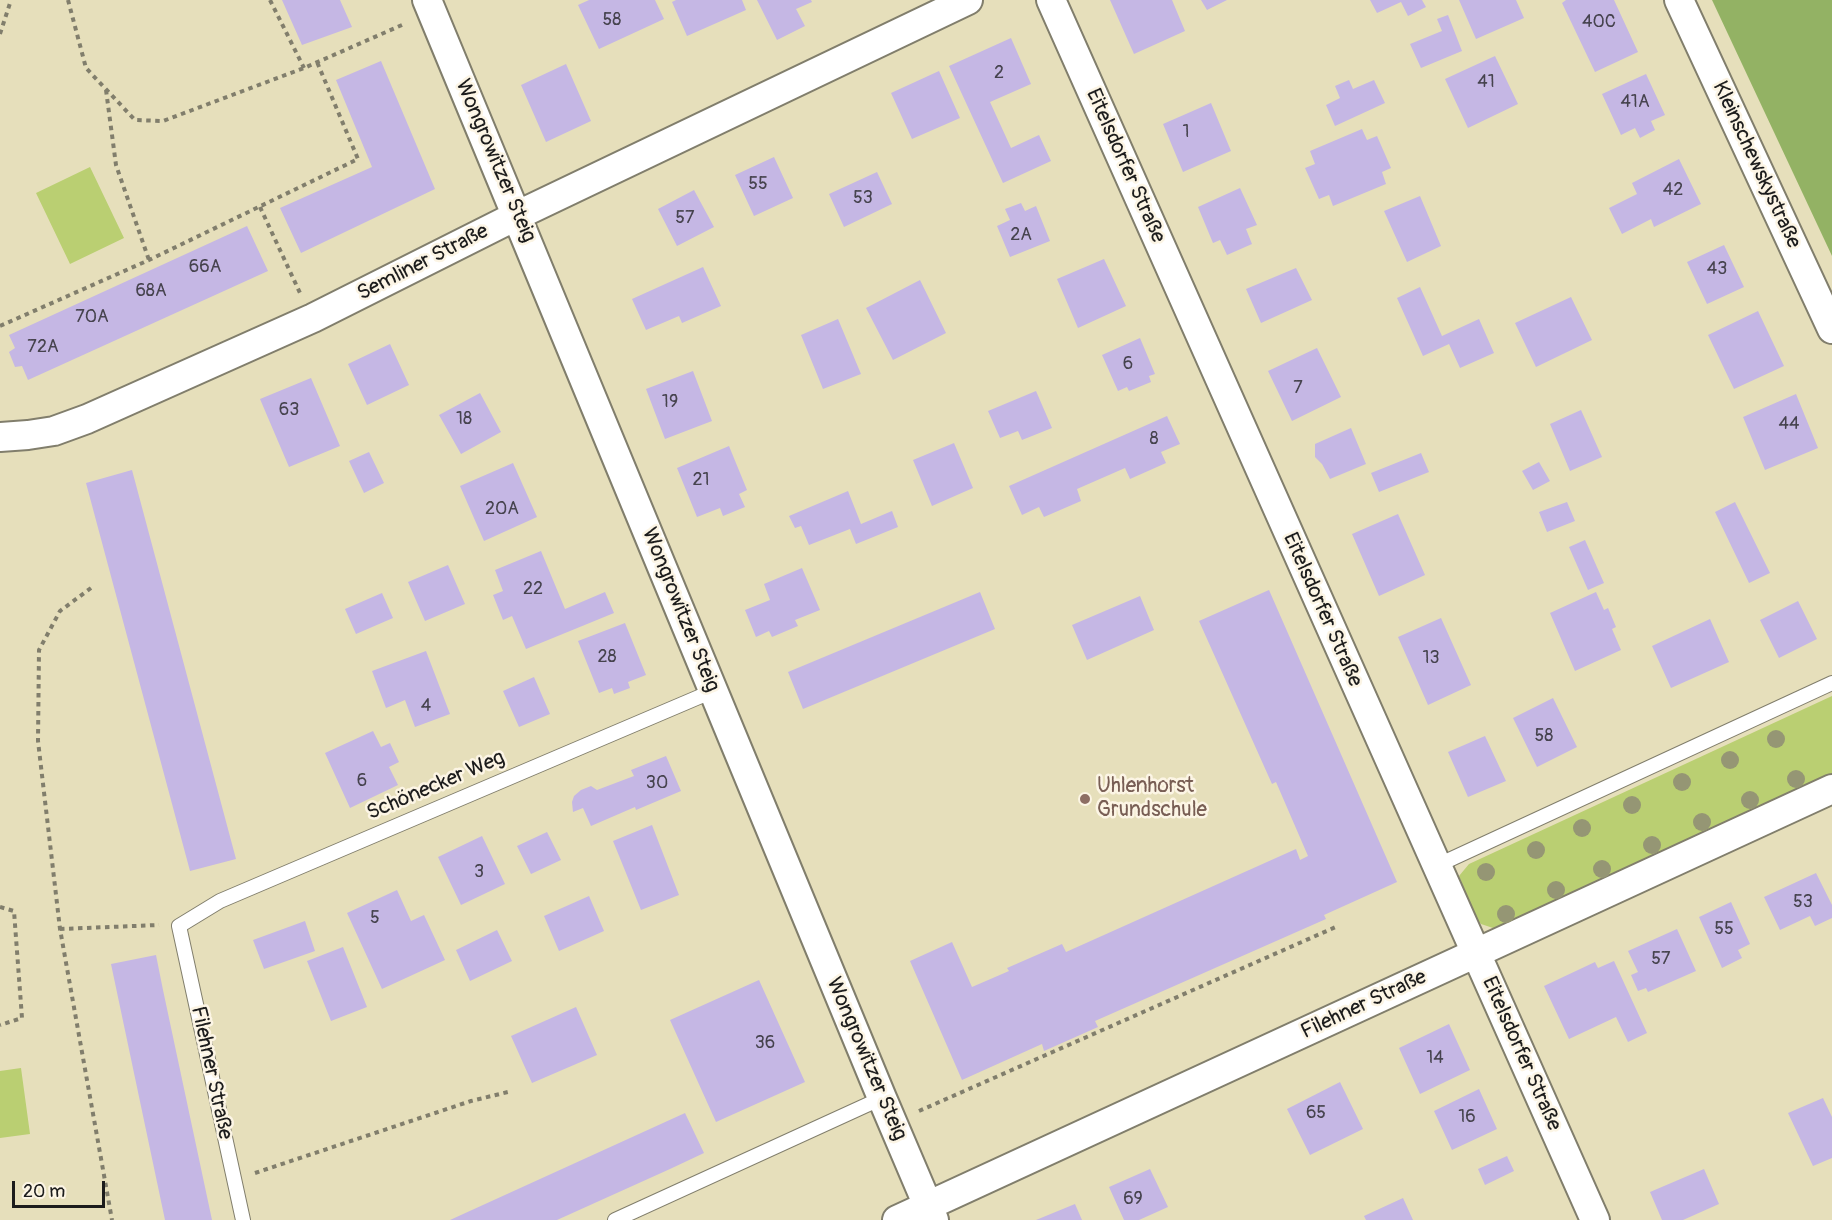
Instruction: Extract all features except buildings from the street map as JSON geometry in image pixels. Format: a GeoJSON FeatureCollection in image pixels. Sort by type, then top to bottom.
{"type":"FeatureCollection","features":[{"type":"Feature","properties":{"kind":"street","name":"Wongrowitzer Steig"},"geometry":{"type":"LineString","coordinates":[[427,0],[931,1213]]}},
{"type":"Feature","properties":{"kind":"street","name":"Semliner Straße"},"geometry":{"type":"LineString","coordinates":[[0,437],[54,431],[87,419],[313,318],[518,215],[968,0]]}},
{"type":"Feature","properties":{"kind":"street","name":"Eitelsdorfer Straße"},"geometry":{"type":"LineString","coordinates":[[1051,0],[1595,1220]]}},
{"type":"Feature","properties":{"kind":"street","name":"Kleinschewskystraße"},"geometry":{"type":"LineString","coordinates":[[1679,0],[1832,329]]}},
{"type":"Feature","properties":{"kind":"street","name":"Filehner Straße"},"geometry":{"type":"LineString","coordinates":[[897,1220],[931,1213],[1476,953],[1832,789]]}},
{"type":"Feature","properties":{"kind":"lane"},"geometry":{"type":"LineString","coordinates":[[1436,866],[1832,683]]}},
{"type":"Feature","properties":{"kind":"lane","name":"Schönecker Weg"},"geometry":{"type":"LineString","coordinates":[[179,926],[231,897],[713,691]]}},
{"type":"Feature","properties":{"kind":"lane","name":"Filehner Straße"},"geometry":{"type":"LineString","coordinates":[[179,926],[243,1220]]}},
{"type":"Feature","properties":{"kind":"lane"},"geometry":{"type":"LineString","coordinates":[[615,1220],[882,1098]]}},
{"type":"Feature","properties":{"kind":"path"},"geometry":{"type":"LineString","coordinates":[[0,34],[11,0]]}},
{"type":"Feature","properties":{"kind":"path"},"geometry":{"type":"LineString","coordinates":[[68,0],[86,68],[135,120],[163,121],[304,68],[402,26]]}},
{"type":"Feature","properties":{"kind":"path"},"geometry":{"type":"LineString","coordinates":[[270,0],[304,68]]}},
{"type":"Feature","properties":{"kind":"path"},"geometry":{"type":"LineString","coordinates":[[0,326],[149,260],[358,159],[316,62]]}},
{"type":"Feature","properties":{"kind":"path"},"geometry":{"type":"LineString","coordinates":[[105,90],[116,165],[149,260]]}},
{"type":"Feature","properties":{"kind":"path"},"geometry":{"type":"LineString","coordinates":[[260,207],[300,293]]}},
{"type":"Feature","properties":{"kind":"path"},"geometry":{"type":"LineString","coordinates":[[91,588],[60,611],[39,650],[38,741],[60,929],[112,1220]]}},
{"type":"Feature","properties":{"kind":"path"},"geometry":{"type":"LineString","coordinates":[[0,907],[14,911],[22,1018],[0,1025]]}},
{"type":"Feature","properties":{"kind":"path"},"geometry":{"type":"LineString","coordinates":[[60,929],[164,924],[179,926]]}},
{"type":"Feature","properties":{"kind":"path"},"geometry":{"type":"LineString","coordinates":[[918,1111],[1338,926]]}},
{"type":"Feature","properties":{"kind":"path"},"geometry":{"type":"LineString","coordinates":[[234,1181],[403,1122],[508,1092]]}},
{"type":"Feature","properties":{"kind":"green space"},"geometry":{"type":"Polygon","coordinates":[[[1712,0],[1832,0],[1832,256],[1712,0]]]}},
{"type":"Feature","properties":{"kind":"green space"},"geometry":{"type":"Polygon","coordinates":[[[90,167],[124,238],[70,264],[36,193],[90,167]]]}},
{"type":"Feature","properties":{"kind":"green space"},"geometry":{"type":"Polygon","coordinates":[[[1832,696],[1832,774],[1496,929],[1481,924],[1475,917],[1459,876],[1469,864],[1832,696]]]}},
{"type":"Feature","properties":{"kind":"green space"},"geometry":{"type":"Polygon","coordinates":[[[21,1068],[30,1134],[0,1138],[0,1071],[21,1068]]]}},
{"type":"Feature","properties":{"kind":"place","name":"Uhlenhorst Grundschule"},"geometry":{"type":"Point","coordinates":[1085,799]}}]}
